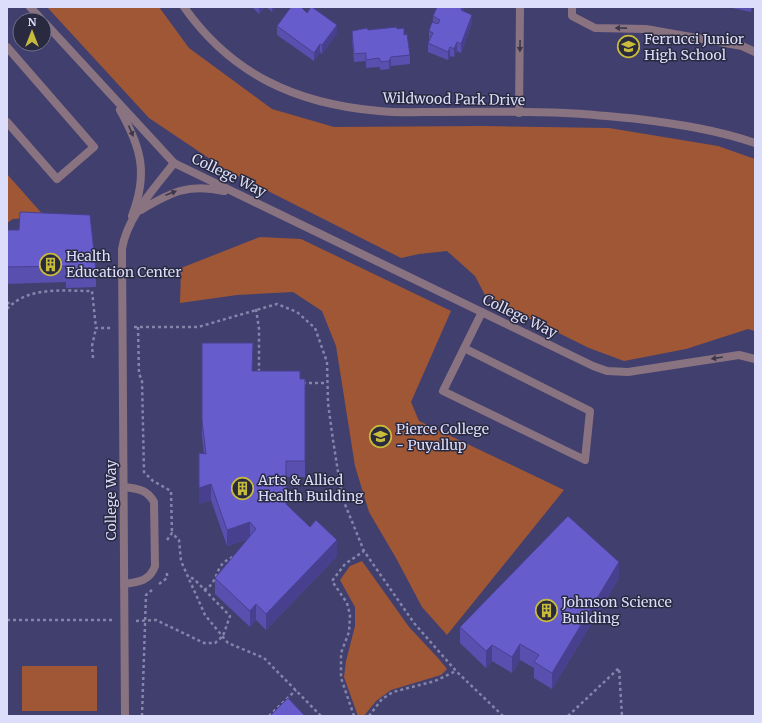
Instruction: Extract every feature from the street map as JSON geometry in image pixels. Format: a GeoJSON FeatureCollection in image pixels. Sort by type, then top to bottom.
{"type":"FeatureCollection","features":[{"type":"Feature","properties":{"kind":"street","name":"Wildwood Park Drive"},"geometry":{"type":"LineString","coordinates":[[184,7],[210,39],[247,71],[276,87],[305,97],[349,108],[380,111],[566,113],[608,116],[674,124],[718,133],[755,143]]}},
{"type":"Feature","properties":{"kind":"street"},"geometry":{"type":"LineString","coordinates":[[519,112],[520,7]]}},
{"type":"Feature","properties":{"kind":"street"},"geometry":{"type":"LineString","coordinates":[[572,7],[572,16],[594,28],[646,29],[742,46],[755,52]]}},
{"type":"Feature","properties":{"kind":"street"},"geometry":{"type":"LineString","coordinates":[[52,31],[174,163]]}},
{"type":"Feature","properties":{"kind":"street"},"geometry":{"type":"LineString","coordinates":[[7,47],[94,147],[56,179],[7,122]]}},
{"type":"Feature","properties":{"kind":"street"},"geometry":{"type":"LineString","coordinates":[[113,97],[134,138],[141,162],[141,188],[129,226]]}},
{"type":"Feature","properties":{"kind":"street","name":"College Way"},"geometry":{"type":"LineString","coordinates":[[125,716],[122,249],[124,238],[137,212],[174,163],[592,366],[607,371],[628,372],[739,355],[755,359]]}},
{"type":"Feature","properties":{"kind":"street"},"geometry":{"type":"LineString","coordinates":[[137,212],[164,196],[188,188],[202,187],[237,194]]}},
{"type":"Feature","properties":{"kind":"street"},"geometry":{"type":"LineString","coordinates":[[464,348],[590,411],[585,460],[443,391],[464,348],[482,312]]}},
{"type":"Feature","properties":{"kind":"street"},"geometry":{"type":"LineString","coordinates":[[124,487],[143,490],[150,494],[154,502],[155,566],[153,572],[148,578],[124,584]]}},
{"type":"Feature","properties":{"kind":"path"},"geometry":{"type":"LineString","coordinates":[[7,309],[15,301],[37,292],[92,291],[96,328],[92,346],[93,358]]}},
{"type":"Feature","properties":{"kind":"path"},"geometry":{"type":"LineString","coordinates":[[7,302],[11,305]]}},
{"type":"Feature","properties":{"kind":"path"},"geometry":{"type":"LineString","coordinates":[[96,328],[198,327],[277,304],[297,312],[316,328],[327,362],[328,402],[342,497],[364,551],[414,623],[456,671],[503,716]]}},
{"type":"Feature","properties":{"kind":"path"},"geometry":{"type":"LineString","coordinates":[[256,309],[259,329],[259,379]]}},
{"type":"Feature","properties":{"kind":"path"},"geometry":{"type":"LineString","coordinates":[[138,327],[138,374],[142,380],[144,472],[153,481],[171,491],[172,533],[167,541]]}},
{"type":"Feature","properties":{"kind":"path"},"geometry":{"type":"LineString","coordinates":[[297,383],[328,383]]}},
{"type":"Feature","properties":{"kind":"path"},"geometry":{"type":"LineString","coordinates":[[172,533],[179,540],[181,561],[205,615],[228,643],[264,658],[321,716]]}},
{"type":"Feature","properties":{"kind":"path"},"geometry":{"type":"LineString","coordinates":[[354,716],[341,678],[341,653],[348,632],[350,615],[347,603],[332,581],[345,564],[364,551]]}},
{"type":"Feature","properties":{"kind":"path"},"geometry":{"type":"LineString","coordinates":[[204,590],[210,587],[220,566],[226,560],[240,553]]}},
{"type":"Feature","properties":{"kind":"path"},"geometry":{"type":"LineString","coordinates":[[142,716],[146,595],[167,578],[167,570]]}},
{"type":"Feature","properties":{"kind":"path"},"geometry":{"type":"LineString","coordinates":[[7,620],[156,620],[204,643],[215,643],[223,636],[230,616],[194,579],[188,576]]}},
{"type":"Feature","properties":{"kind":"path"},"geometry":{"type":"LineString","coordinates":[[568,716],[619,668],[622,716]]}},
{"type":"Feature","properties":{"kind":"path"},"geometry":{"type":"LineString","coordinates":[[369,716],[382,699],[393,692],[435,681],[456,671]]}},
{"type":"Feature","properties":{"kind":"path"},"geometry":{"type":"LineString","coordinates":[[269,716],[296,690]]}},
{"type":"Feature","properties":{"kind":"shaded area"},"geometry":{"type":"Polygon","coordinates":[[[47,7],[159,7],[189,48],[272,109],[334,127],[483,126],[609,128],[718,146],[755,159],[755,331],[748,329],[686,349],[624,361],[589,348],[486,297],[475,276],[447,251],[419,254],[401,258],[228,171],[149,118],[47,7]]]}},
{"type":"Feature","properties":{"kind":"shaded area"},"geometry":{"type":"Polygon","coordinates":[[[7,174],[45,217],[13,219],[7,223],[7,174]]]}},
{"type":"Feature","properties":{"kind":"shaded area"},"geometry":{"type":"Polygon","coordinates":[[[260,237],[301,239],[451,311],[411,402],[419,421],[564,490],[447,635],[422,607],[369,512],[355,466],[336,346],[322,311],[293,292],[237,295],[180,303],[181,268],[260,237]]]}},
{"type":"Feature","properties":{"kind":"shaded area"},"geometry":{"type":"Polygon","coordinates":[[[362,561],[409,627],[447,669],[441,675],[391,690],[376,701],[364,716],[358,716],[344,677],[346,661],[355,626],[355,607],[340,580],[350,566],[362,561]]]}},
{"type":"Feature","properties":{"kind":"shaded area"},"geometry":{"type":"Polygon","coordinates":[[[22,666],[97,666],[97,711],[22,711],[22,666]]]}},
{"type":"Feature","properties":{"kind":"building"},"geometry":{"type":"Polygon","coordinates":[[[291,7],[301,7],[307,13],[312,7],[337,25],[314,53],[277,26],[291,7]]]}},
{"type":"Feature","properties":{"kind":"building"},"geometry":{"type":"Polygon","coordinates":[[[437,7],[462,7],[461,10],[472,15],[461,44],[457,42],[454,49],[450,47],[448,52],[428,43],[433,33],[429,31],[432,22],[438,24],[440,20],[433,16],[437,7]]]}},
{"type":"Feature","properties":{"kind":"building"},"geometry":{"type":"Polygon","coordinates":[[[397,27],[397,29],[404,28],[404,35],[407,34],[410,55],[391,57],[389,61],[381,62],[379,58],[366,60],[366,53],[354,54],[352,31],[367,28],[368,30],[397,27]]]}},
{"type":"Feature","properties":{"kind":"building","name":"Health Education Center"},"geometry":{"type":"Polygon","coordinates":[[[20,212],[90,215],[96,271],[66,272],[66,266],[7,267],[7,230],[19,230],[20,212]]]}},
{"type":"Feature","properties":{"kind":"building","name":"Arts & Allied Health Building"},"geometry":{"type":"Polygon","coordinates":[[[202,343],[253,343],[252,371],[300,371],[300,379],[305,379],[305,461],[286,461],[286,504],[310,527],[316,520],[337,540],[266,614],[256,604],[250,611],[215,578],[256,529],[250,522],[227,530],[211,484],[199,488],[199,453],[206,454],[202,420],[202,343]]]}},
{"type":"Feature","properties":{"kind":"building","name":"Johnson Science Building"},"geometry":{"type":"Polygon","coordinates":[[[568,516],[619,562],[552,673],[534,662],[539,655],[520,644],[512,657],[492,645],[486,651],[460,627],[568,516]]]}},
{"type":"Feature","properties":{"kind":"building"},"geometry":{"type":"Polygon","coordinates":[[[288,698],[305,716],[270,716],[288,698]]]}},
{"type":"Feature","properties":{"kind":"place","name":"Ferrucci Junior High School"},"geometry":{"type":"Point","coordinates":[628,47]}},
{"type":"Feature","properties":{"kind":"place","name":"Health Education Center"},"geometry":{"type":"Point","coordinates":[50,264]}},
{"type":"Feature","properties":{"kind":"place","name":"Pierce College - Puyallup"},"geometry":{"type":"Point","coordinates":[381,437]}},
{"type":"Feature","properties":{"kind":"place","name":"Arts & Allied Health Building"},"geometry":{"type":"Point","coordinates":[243,488]}},
{"type":"Feature","properties":{"kind":"place","name":"Johnson Science Building"},"geometry":{"type":"Point","coordinates":[546,610]}}]}
